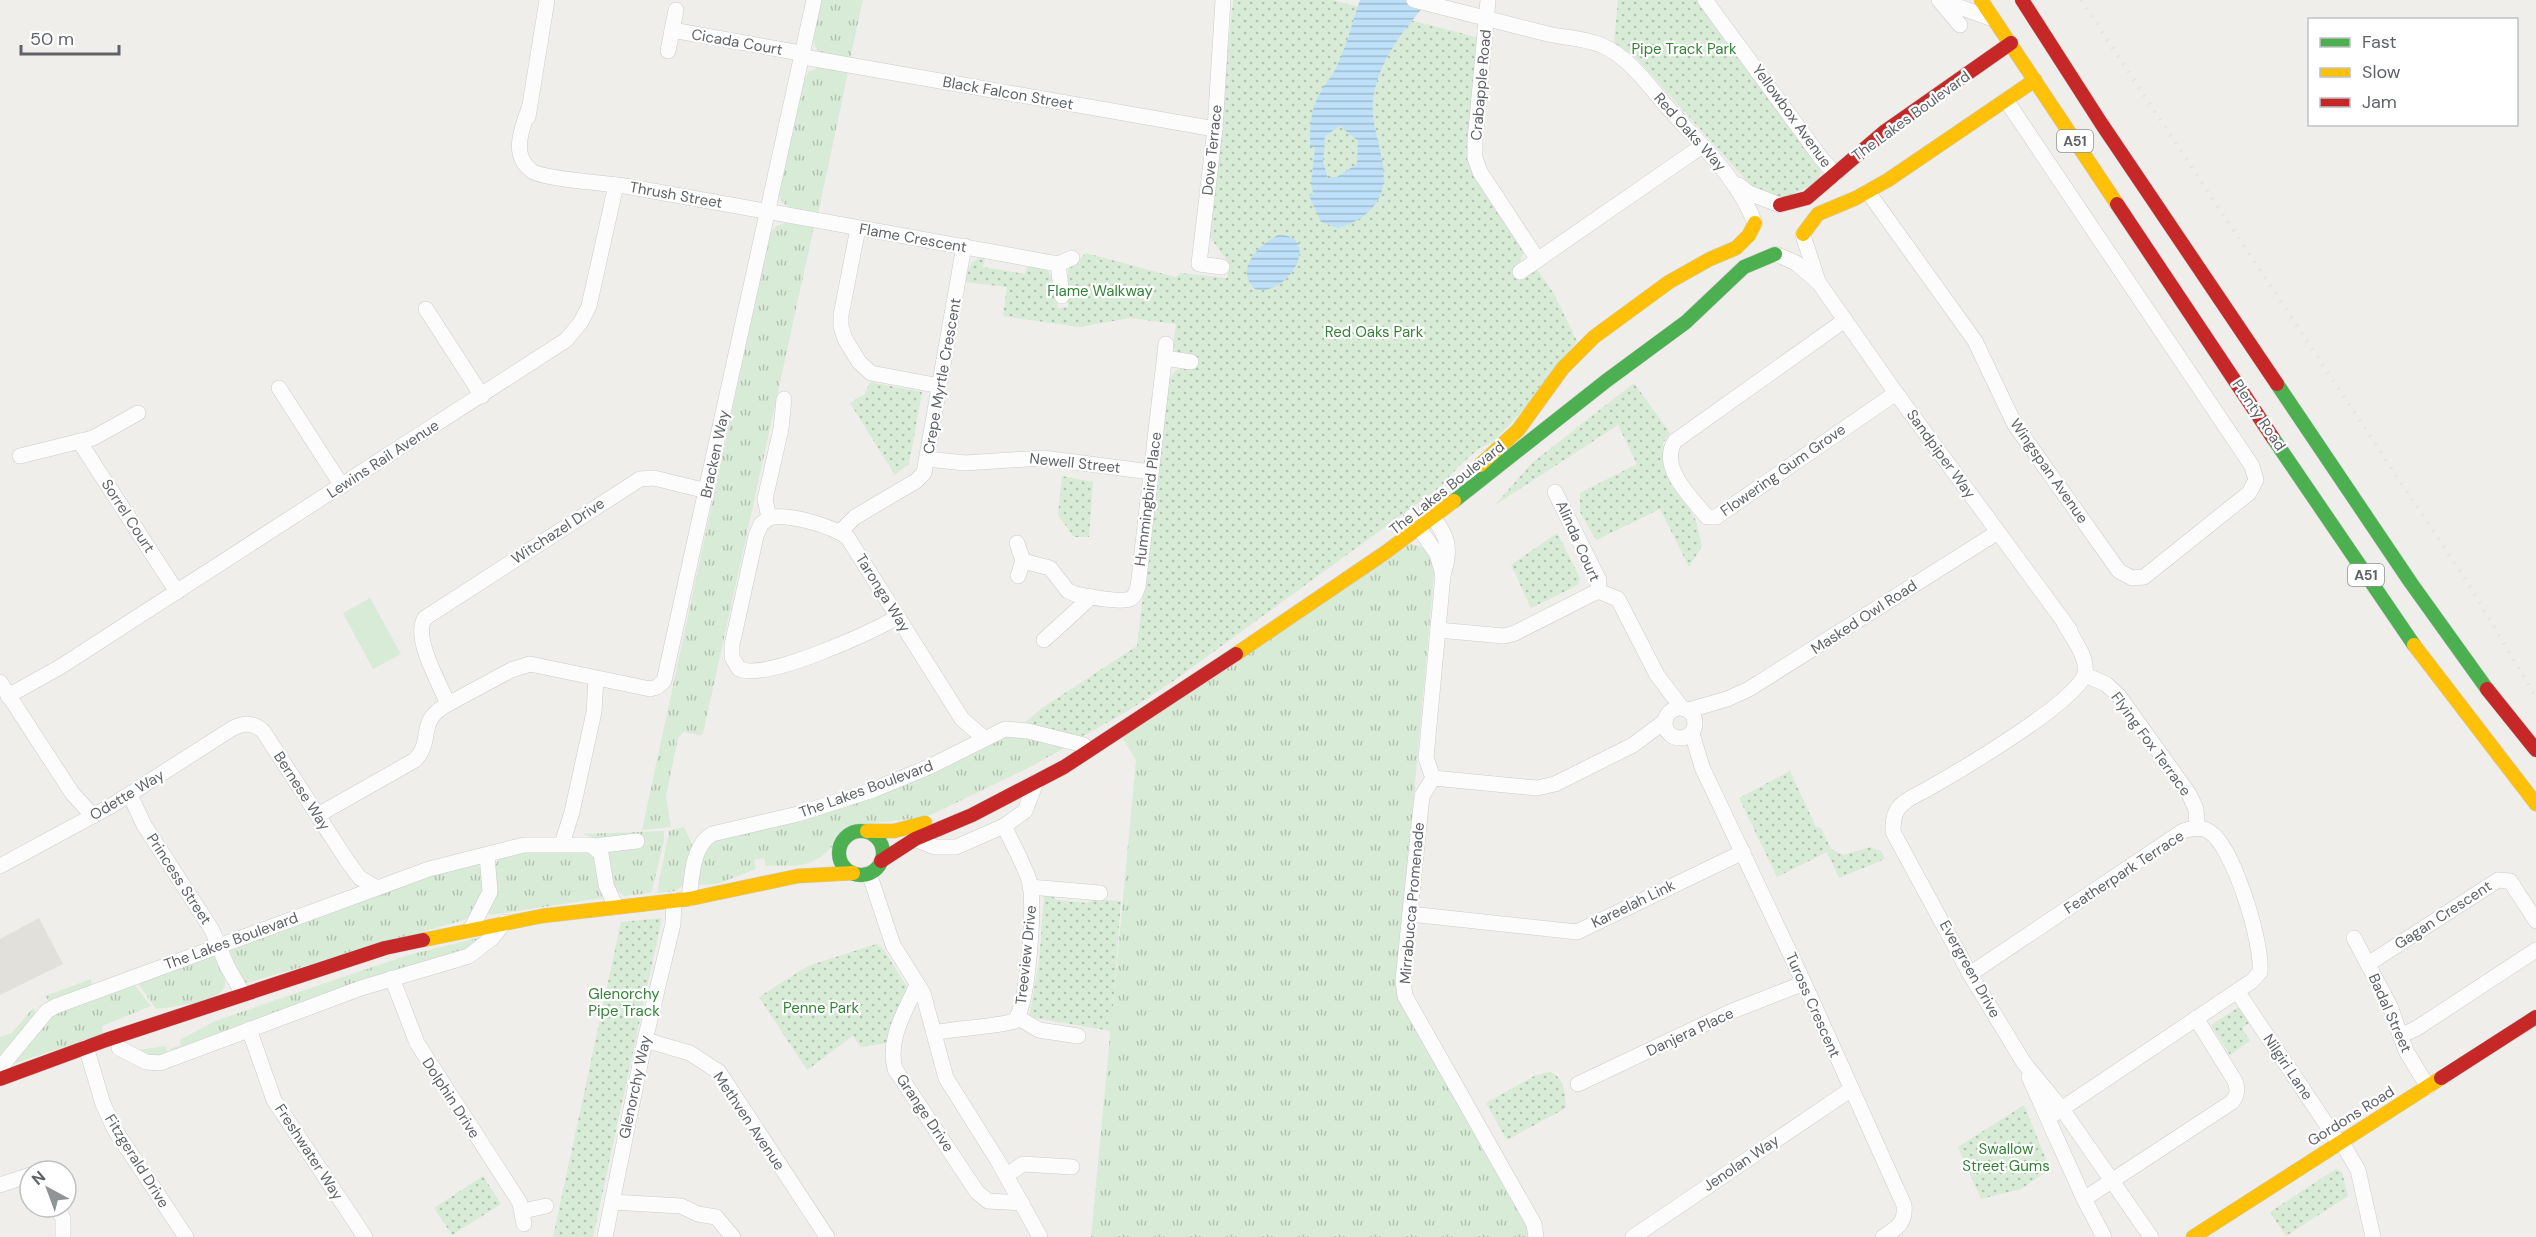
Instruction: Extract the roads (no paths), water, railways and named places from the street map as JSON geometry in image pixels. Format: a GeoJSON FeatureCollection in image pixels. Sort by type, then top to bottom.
{"type":"FeatureCollection","features":[{"type":"Feature","properties":{"kind":"main road","name":"Plenty Road"},"geometry":{"type":"LineString","coordinates":[[1981,0],[1993,18],[2025,35],[2405,632],[2432,671],[2536,804]]}},
{"type":"Feature","properties":{"kind":"main road","name":"Plenty Road"},"geometry":{"type":"LineString","coordinates":[[2022,0],[2025,35],[2048,71],[2472,669],[2536,750]]}},
{"type":"Feature","properties":{"kind":"main road","name":"The Lakes Boulevard"},"geometry":{"type":"LineString","coordinates":[[1780,205],[1807,198],[1892,126],[2025,35]]}},
{"type":"Feature","properties":{"kind":"main road"},"geometry":{"type":"LineString","coordinates":[[1803,235],[1801,218],[1788,207],[1780,205],[1764,210],[1755,223],[1756,239],[1761,246],[1775,254],[1783,254],[1796,247],[1818,214],[1868,192],[2048,71]]}},
{"type":"Feature","properties":{"kind":"main road"},"geometry":{"type":"LineString","coordinates":[[1835,174],[1861,183],[1868,192]]}},
{"type":"Feature","properties":{"kind":"main road","name":"The Lakes Boulevard"},"geometry":{"type":"LineString","coordinates":[[1429,511],[1557,393],[1563,368],[1594,337],[1669,282],[1736,248],[1749,235],[1755,223]]}},
{"type":"Feature","properties":{"kind":"main road","name":"The Lakes Boulevard"},"geometry":{"type":"LineString","coordinates":[[881,861],[901,846],[1036,782],[1093,749],[1175,692],[1277,613],[1415,522],[1587,397],[1702,308],[1743,267],[1775,254]]}},
{"type":"Feature","properties":{"kind":"main road"},"geometry":{"type":"LineString","coordinates":[[1557,393],[1575,402],[1587,397]]}},
{"type":"Feature","properties":{"kind":"main road","name":"The Lakes Boulevard"},"geometry":{"type":"LineString","coordinates":[[867,831],[894,831],[936,820],[1025,777],[1138,716]]}},
{"type":"Feature","properties":{"kind":"main road"},"geometry":{"type":"LineString","coordinates":[[0,1092],[88,1053],[237,996],[348,959],[505,922],[616,906],[682,900],[798,876],[869,873],[881,861],[883,854],[879,840],[867,831],[848,835],[821,864],[798,876]]}},
{"type":"Feature","properties":{"kind":"main road"},"geometry":{"type":"LineString","coordinates":[[841,845],[840,858],[853,873]]}},
{"type":"Feature","properties":{"kind":"main road"},"geometry":{"type":"LineString","coordinates":[[0,1079],[88,1053],[119,1048],[429,939]]}},
{"type":"Feature","properties":{"kind":"main road","name":"Gordons Road"},"geometry":{"type":"LineString","coordinates":[[2193,1237],[2533,1018]]}},
{"type":"Feature","properties":{"kind":"street","name":"Thrush Street"},"geometry":{"type":"LineString","coordinates":[[547,0],[529,108],[519,143],[521,158],[525,164],[536,174],[547,177],[616,185],[768,212]]}},
{"type":"Feature","properties":{"kind":"street","name":"Bracken Way"},"geometry":{"type":"LineString","coordinates":[[318,815],[415,760],[423,748],[427,726],[432,715],[448,704],[524,664],[650,689],[664,681],[814,0]]}},
{"type":"Feature","properties":{"kind":"street","name":"Red Oaks Way"},"geometry":{"type":"LineString","coordinates":[[1414,0],[1551,34],[1601,54],[1649,87],[1730,177],[1749,193],[1780,205]]}},
{"type":"Feature","properties":{"kind":"street","name":"Crabapple Road"},"geometry":{"type":"LineString","coordinates":[[1488,0],[1475,158],[1484,178],[1538,260]]}},
{"type":"Feature","properties":{"kind":"street","name":"Yellowbox Avenue"},"geometry":{"type":"LineString","coordinates":[[1705,0],[1835,174]]}},
{"type":"Feature","properties":{"kind":"street"},"geometry":{"type":"LineString","coordinates":[[1939,0],[1993,18]]}},
{"type":"Feature","properties":{"kind":"street"},"geometry":{"type":"LineString","coordinates":[[1939,0],[1960,25]]}},
{"type":"Feature","properties":{"kind":"street","name":"Dove Terrace"},"geometry":{"type":"LineString","coordinates":[[1222,267],[1199,264],[1215,129],[1226,5]]}},
{"type":"Feature","properties":{"kind":"street","name":"Cicada Court"},"geometry":{"type":"LineString","coordinates":[[668,51],[676,10]]}},
{"type":"Feature","properties":{"kind":"street","name":"Cicada Court"},"geometry":{"type":"LineString","coordinates":[[672,30],[803,55]]}},
{"type":"Feature","properties":{"kind":"street","name":"Black Falcon Street"},"geometry":{"type":"LineString","coordinates":[[803,55],[818,60],[1215,129]]}},
{"type":"Feature","properties":{"kind":"street","name":"Wingspan Avenue"},"geometry":{"type":"LineString","coordinates":[[1868,192],[1975,341],[2014,425],[2120,571],[2132,578],[2144,577],[2249,493],[2256,480],[2252,466],[2006,100]]}},
{"type":"Feature","properties":{"kind":"street"},"geometry":{"type":"LineString","coordinates":[[1520,272],[1701,146]]}},
{"type":"Feature","properties":{"kind":"street","name":"Red Oaks Way"},"geometry":{"type":"LineString","coordinates":[[1730,177],[1745,199],[1755,223]]}},
{"type":"Feature","properties":{"kind":"street","name":"Lewins Rail Avenue"},"geometry":{"type":"LineString","coordinates":[[7,694],[60,667],[559,346],[581,322],[592,294],[616,185]]}},
{"type":"Feature","properties":{"kind":"street","name":"Flame Crescent"},"geometry":{"type":"LineString","coordinates":[[768,212],[1065,261],[1062,296]]}},
{"type":"Feature","properties":{"kind":"street"},"geometry":{"type":"LineString","coordinates":[[858,228],[841,315],[841,326],[845,339],[859,362],[871,373],[940,386]]}},
{"type":"Feature","properties":{"kind":"street","name":"Sandpiper Way"},"geometry":{"type":"LineString","coordinates":[[1803,235],[1819,283]]}},
{"type":"Feature","properties":{"kind":"street","name":"Crepe Myrtle Crescent"},"geometry":{"type":"LineString","coordinates":[[844,535],[867,512],[916,481],[924,473],[964,246]]}},
{"type":"Feature","properties":{"kind":"street","name":"Sandpiper Way"},"geometry":{"type":"LineString","coordinates":[[1775,254],[1796,263],[1819,283],[1896,393],[2064,623],[2088,651],[2094,665],[2090,677]]}},
{"type":"Feature","properties":{"kind":"street"},"geometry":{"type":"LineString","coordinates":[[426,309],[482,396]]}},
{"type":"Feature","properties":{"kind":"street","name":"Flowering Gum Grove"},"geometry":{"type":"LineString","coordinates":[[1845,320],[1675,441],[1669,449],[1669,460],[1681,484],[1707,518],[1716,517],[1896,393]]}},
{"type":"Feature","properties":{"kind":"street","name":"Hummingbird Place"},"geometry":{"type":"LineString","coordinates":[[1017,543],[1020,569],[1050,568],[1068,591],[1091,597],[1128,599],[1136,592],[1166,351],[1191,362]]}},
{"type":"Feature","properties":{"kind":"street"},"geometry":{"type":"LineString","coordinates":[[279,388],[342,486]]}},
{"type":"Feature","properties":{"kind":"street"},"geometry":{"type":"LineString","coordinates":[[769,518],[765,499],[781,429],[784,399]]}},
{"type":"Feature","properties":{"kind":"street"},"geometry":{"type":"LineString","coordinates":[[20,456],[102,435],[138,414]]}},
{"type":"Feature","properties":{"kind":"street","name":"Sorrel Court"},"geometry":{"type":"LineString","coordinates":[[79,441],[177,592]]}},
{"type":"Feature","properties":{"kind":"street","name":"Newell Street"},"geometry":{"type":"LineString","coordinates":[[927,459],[965,463],[1043,458],[1151,472]]}},
{"type":"Feature","properties":{"kind":"street","name":"Witchazel Drive"},"geometry":{"type":"LineString","coordinates":[[448,704],[421,639],[421,624],[431,612],[640,479],[654,478],[707,491]]}},
{"type":"Feature","properties":{"kind":"street","name":"Alinda Court"},"geometry":{"type":"LineString","coordinates":[[1556,492],[1599,580],[1598,591]]}},
{"type":"Feature","properties":{"kind":"street"},"geometry":{"type":"LineString","coordinates":[[1429,511],[1443,531],[1449,548],[1449,557],[1443,575],[1426,759],[1433,778],[1537,788],[1555,784],[1633,745],[1685,733],[1727,699]]}},
{"type":"Feature","properties":{"kind":"street"},"geometry":{"type":"LineString","coordinates":[[844,535],[787,518],[769,518],[761,524],[756,537],[732,645],[732,657],[740,669],[755,672],[786,664],[851,641],[898,617]]}},
{"type":"Feature","properties":{"kind":"street"},"geometry":{"type":"LineString","coordinates":[[1415,522],[1437,554],[1443,575]]}},
{"type":"Feature","properties":{"kind":"street","name":"Masked Owl Road"},"geometry":{"type":"LineString","coordinates":[[1727,699],[1786,667],[1998,532]]}},
{"type":"Feature","properties":{"kind":"street","name":"Taronga Way"},"geometry":{"type":"LineString","coordinates":[[844,535],[962,719],[985,739]]}},
{"type":"Feature","properties":{"kind":"street"},"geometry":{"type":"LineString","coordinates":[[1438,630],[1504,636],[1515,633],[1598,591],[1618,599],[1657,675],[1694,717],[1685,733]]}},
{"type":"Feature","properties":{"kind":"street"},"geometry":{"type":"LineString","coordinates":[[1044,640],[1091,597]]}},
{"type":"Feature","properties":{"kind":"street"},"geometry":{"type":"LineString","coordinates":[[1657,675],[1666,717],[1666,730],[1685,733]]}},
{"type":"Feature","properties":{"kind":"street","name":"Evergreen Drive"},"geometry":{"type":"LineString","coordinates":[[2090,677],[2072,702],[2046,714],[1931,787],[1896,822],[1918,874],[1970,974],[2024,1063],[2084,1199],[2104,1237]]}},
{"type":"Feature","properties":{"kind":"street","name":"Flying Fox Terrace"},"geometry":{"type":"LineString","coordinates":[[2090,677],[2119,696],[2189,794],[2196,809],[2197,828]]}},
{"type":"Feature","properties":{"kind":"street"},"geometry":{"type":"LineString","coordinates":[[562,844],[572,812],[602,680]]}},
{"type":"Feature","properties":{"kind":"street"},"geometry":{"type":"LineString","coordinates":[[7,694],[88,819]]}},
{"type":"Feature","properties":{"kind":"street"},"geometry":{"type":"LineString","coordinates":[[1633,745],[1674,709],[1685,709],[1727,699]]}},
{"type":"Feature","properties":{"kind":"street","name":"Taronga Way"},"geometry":{"type":"LineString","coordinates":[[962,719],[966,749]]}},
{"type":"Feature","properties":{"kind":"street","name":"Bernese Way"},"geometry":{"type":"LineString","coordinates":[[254,724],[268,738],[348,862],[366,883],[377,888]]}},
{"type":"Feature","properties":{"kind":"street","name":"Odette Way"},"geometry":{"type":"LineString","coordinates":[[0,866],[88,819],[233,728],[254,724]]}},
{"type":"Feature","properties":{"kind":"street","name":"The Lakes Boulevard"},"geometry":{"type":"LineString","coordinates":[[682,900],[702,841],[712,834],[837,802],[901,780],[1011,728],[1084,745]]}},
{"type":"Feature","properties":{"kind":"street","name":"Tuross Crescent"},"geometry":{"type":"LineString","coordinates":[[1685,733],[1804,983],[1850,1090],[1904,1205],[1905,1215],[1900,1226],[1883,1237]]}},
{"type":"Feature","properties":{"kind":"street","name":"Mirrabucca Promenade"},"geometry":{"type":"LineString","coordinates":[[1433,778],[1422,796],[1403,980],[1405,996],[1534,1224],[1536,1237]]}},
{"type":"Feature","properties":{"kind":"street"},"geometry":{"type":"LineString","coordinates":[[915,839],[935,847],[956,847],[1004,826],[1025,811],[1036,782]]}},
{"type":"Feature","properties":{"kind":"street","name":"Princess Street"},"geometry":{"type":"LineString","coordinates":[[125,797],[212,930],[237,996]]}},
{"type":"Feature","properties":{"kind":"street"},"geometry":{"type":"LineString","coordinates":[[572,812],[578,843]]}},
{"type":"Feature","properties":{"kind":"street","name":"Treeview Drive"},"geometry":{"type":"LineString","coordinates":[[1004,826],[1030,887],[1033,903],[1025,985],[1017,1017]]}},
{"type":"Feature","properties":{"kind":"street","name":"Featherpark Terrace"},"geometry":{"type":"LineString","coordinates":[[1970,974],[2183,831],[2197,828],[2210,832],[2221,844],[2237,877],[2251,917],[2259,951],[2260,972],[2237,991],[2048,1118]]}},
{"type":"Feature","properties":{"kind":"street","name":"The Lakes Boulevard"},"geometry":{"type":"LineString","coordinates":[[0,1068],[51,1008],[344,899],[429,869],[524,845],[578,843],[594,846],[637,841]]}},
{"type":"Feature","properties":{"kind":"street"},"geometry":{"type":"LineString","coordinates":[[594,846],[601,854],[606,885],[616,906]]}},
{"type":"Feature","properties":{"kind":"street","name":"Kareelah Link"},"geometry":{"type":"LineString","coordinates":[[1410,914],[1576,932],[1743,852]]}},
{"type":"Feature","properties":{"kind":"street"},"geometry":{"type":"LineString","coordinates":[[471,929],[490,892],[487,855]]}},
{"type":"Feature","properties":{"kind":"street"},"geometry":{"type":"LineString","coordinates":[[344,899],[352,886],[348,862]]}},
{"type":"Feature","properties":{"kind":"street"},"geometry":{"type":"LineString","coordinates":[[869,873],[893,945],[923,993],[946,1078],[1006,1175],[1040,1237]]}},
{"type":"Feature","properties":{"kind":"street","name":"Gagan Crescent"},"geometry":{"type":"LineString","coordinates":[[2368,964],[2498,880],[2510,881],[2536,921]]}},
{"type":"Feature","properties":{"kind":"street"},"geometry":{"type":"LineString","coordinates":[[1030,887],[1100,893]]}},
{"type":"Feature","properties":{"kind":"street","name":"Glenorchy Way"},"geometry":{"type":"LineString","coordinates":[[605,1237],[645,1040],[675,912],[682,900]]}},
{"type":"Feature","properties":{"kind":"street"},"geometry":{"type":"LineString","coordinates":[[657,903],[669,937]]}},
{"type":"Feature","properties":{"kind":"street"},"geometry":{"type":"LineString","coordinates":[[119,1048],[146,1062],[159,1063],[392,978],[469,956],[492,938],[505,922]]}},
{"type":"Feature","properties":{"kind":"street","name":"Badal Street"},"geometry":{"type":"LineString","coordinates":[[2354,938],[2390,1006],[2406,1051],[2428,1087]]}},
{"type":"Feature","properties":{"kind":"street"},"geometry":{"type":"LineString","coordinates":[[2400,1036],[2417,1028],[2536,950]]}},
{"type":"Feature","properties":{"kind":"street","name":"Dolphin Drive"},"geometry":{"type":"LineString","coordinates":[[392,978],[417,1043],[523,1217],[546,1206]]}},
{"type":"Feature","properties":{"kind":"street","name":"Danjera Place"},"geometry":{"type":"LineString","coordinates":[[1578,1084],[1730,1012],[1804,983]]}},
{"type":"Feature","properties":{"kind":"street","name":"Grange Drive"},"geometry":{"type":"LineString","coordinates":[[917,985],[893,1040],[891,1057],[895,1069],[977,1192],[988,1201],[1022,1203]]}},
{"type":"Feature","properties":{"kind":"street","name":"Nilgiri Lane"},"geometry":{"type":"LineString","coordinates":[[2237,991],[2358,1170],[2373,1237]]}},
{"type":"Feature","properties":{"kind":"street"},"geometry":{"type":"LineString","coordinates":[[934,1033],[961,1027],[1003,1024],[1015,1021],[1017,1017],[1039,1030],[1078,1036]]}},
{"type":"Feature","properties":{"kind":"street"},"geometry":{"type":"LineString","coordinates":[[2084,1199],[2236,1098],[2238,1087],[2235,1081],[2196,1018]]}},
{"type":"Feature","properties":{"kind":"street","name":"Freshwater Way"},"geometry":{"type":"LineString","coordinates":[[249,1029],[274,1100],[364,1237]]}},
{"type":"Feature","properties":{"kind":"street","name":"Methven Avenue"},"geometry":{"type":"LineString","coordinates":[[645,1040],[690,1053],[719,1072],[827,1237]]}},
{"type":"Feature","properties":{"kind":"street","name":"Fitzgerald Drive"},"geometry":{"type":"LineString","coordinates":[[88,1053],[102,1104],[115,1130],[186,1237]]}},
{"type":"Feature","properties":{"kind":"street","name":"Evergreen Drive"},"geometry":{"type":"LineString","coordinates":[[2024,1063],[2062,1109],[2151,1237]]}},
{"type":"Feature","properties":{"kind":"street","name":"Jenolan Way"},"geometry":{"type":"LineString","coordinates":[[1633,1237],[1850,1090]]}},
{"type":"Feature","properties":{"kind":"street"},"geometry":{"type":"LineString","coordinates":[[1006,1175],[1023,1164],[1072,1167]]}},
{"type":"Feature","properties":{"kind":"street"},"geometry":{"type":"LineString","coordinates":[[0,1185],[18,1179]]}},
{"type":"Feature","properties":{"kind":"street"},"geometry":{"type":"LineString","coordinates":[[612,1202],[681,1206],[698,1214],[716,1217],[733,1237]]}},
{"type":"Feature","properties":{"kind":"street"},"geometry":{"type":"LineString","coordinates":[[63,1219],[63,1237]]}},
{"type":"Feature","properties":{"kind":"water"},"geometry":{"type":"Polygon","coordinates":[[[1360,0],[1429,0],[1388,55],[1374,94],[1373,110],[1382,157],[1383,188],[1377,201],[1366,214],[1338,228],[1321,222],[1309,196],[1313,193],[1311,183],[1315,147],[1310,147],[1312,112],[1322,89],[1337,66],[1360,0]],[[1340,126],[1325,136],[1323,162],[1328,178],[1337,177],[1357,164],[1358,141],[1340,126]]]}},
{"type":"Feature","properties":{"kind":"water"},"geometry":{"type":"Polygon","coordinates":[[[1278,235],[1291,237],[1298,244],[1299,254],[1296,265],[1289,276],[1279,284],[1268,289],[1255,289],[1249,281],[1248,266],[1256,252],[1278,235]]]}},
{"type":"Feature","properties":{"kind":"railway"},"geometry":{"type":"LineString","coordinates":[[2081,0],[2467,582],[2536,697]]}},
{"type":"Feature","properties":{"kind":"park label","name":"Pipe Track Park"},"geometry":{"type":"Point","coordinates":[1684,49]}},
{"type":"Feature","properties":{"kind":"park label","name":"Flame Walkway"},"geometry":{"type":"Point","coordinates":[1100,291]}},
{"type":"Feature","properties":{"kind":"park label","name":"Red Oaks Park"},"geometry":{"type":"Point","coordinates":[1374,332]}},
{"type":"Feature","properties":{"kind":"park label","name":"Glenorchy Pipe Track"},"geometry":{"type":"Point","coordinates":[624,1002]}},
{"type":"Feature","properties":{"kind":"park label","name":"Penne Park"},"geometry":{"type":"Point","coordinates":[821,1008]}},
{"type":"Feature","properties":{"kind":"park label","name":"Swallow Street Gums"},"geometry":{"type":"Point","coordinates":[2006,1158]}}]}
